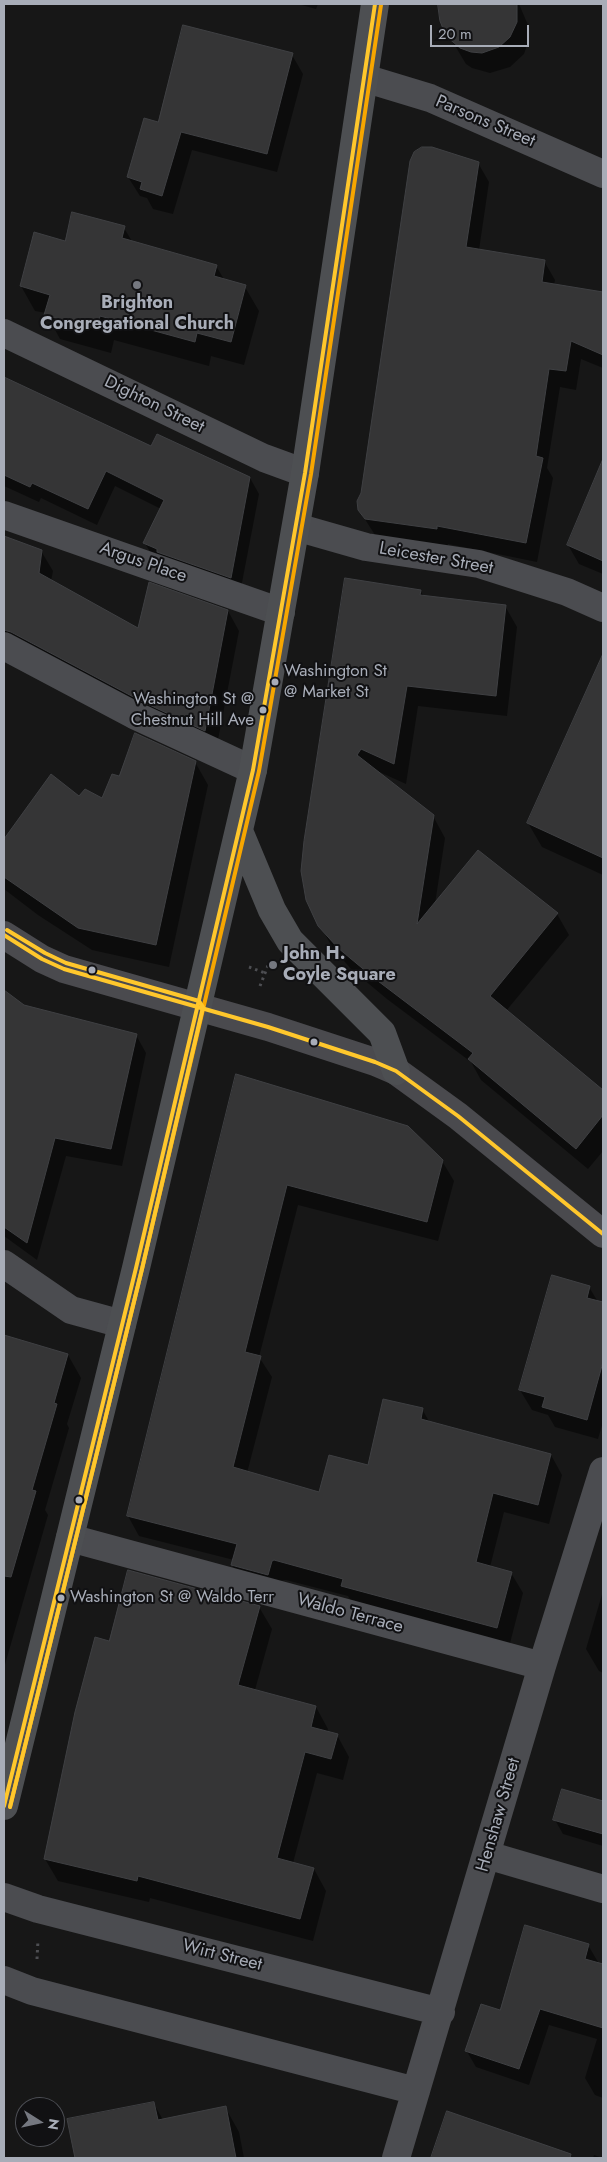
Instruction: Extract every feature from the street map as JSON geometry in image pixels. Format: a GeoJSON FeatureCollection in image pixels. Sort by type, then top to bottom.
{"type":"FeatureCollection","features":[{"type":"Feature","properties":{"kind":"main road"},"geometry":{"type":"LineString","coordinates":[[4,1806],[122,1324],[253,770],[305,473],[375,4]]}},
{"type":"Feature","properties":{"kind":"main road"},"geometry":{"type":"LineString","coordinates":[[239,831],[272,910],[290,941],[382,1032],[396,1072]]}},
{"type":"Feature","properties":{"kind":"main road"},"geometry":{"type":"LineString","coordinates":[[4,935],[42,959],[64,969],[197,1007],[366,1059],[396,1072],[458,1116],[602,1230]]}},
{"type":"Feature","properties":{"kind":"street","name":"Parsons Street"},"geometry":{"type":"LineString","coordinates":[[364,78],[430,98],[603,174]]}},
{"type":"Feature","properties":{"kind":"street","name":"Dighton Street"},"geometry":{"type":"LineString","coordinates":[[4,333],[264,458],[305,473]]}},
{"type":"Feature","properties":{"kind":"street","name":"Argus Place"},"geometry":{"type":"LineString","coordinates":[[4,515],[281,612]]}},
{"type":"Feature","properties":{"kind":"street","name":"Leicester Street"},"geometry":{"type":"LineString","coordinates":[[296,526],[366,547],[479,564],[567,592],[603,608]]}},
{"type":"Feature","properties":{"kind":"street"},"geometry":{"type":"LineString","coordinates":[[4,646],[117,706],[253,770]]}},
{"type":"Feature","properties":{"kind":"street"},"geometry":{"type":"LineString","coordinates":[[4,1264],[71,1310],[122,1324]]}},
{"type":"Feature","properties":{"kind":"street","name":"Henshaw Street"},"geometry":{"type":"LineString","coordinates":[[396,2158],[441,2012],[542,1666],[603,1471]]}},
{"type":"Feature","properties":{"kind":"street","name":"Waldo Terrace"},"geometry":{"type":"LineString","coordinates":[[70,1538],[542,1666]]}},
{"type":"Feature","properties":{"kind":"street"},"geometry":{"type":"LineString","coordinates":[[487,1855],[603,1889]]}},
{"type":"Feature","properties":{"kind":"street","name":"Wirt Street"},"geometry":{"type":"LineString","coordinates":[[4,1898],[38,1909],[441,2012]]}},
{"type":"Feature","properties":{"kind":"street"},"geometry":{"type":"LineString","coordinates":[[4,1980],[32,1991],[416,2091]]}},
{"type":"Feature","properties":{"kind":"path"},"geometry":{"type":"LineString","coordinates":[[249,967],[265,973]]}},
{"type":"Feature","properties":{"kind":"path"},"geometry":{"type":"LineString","coordinates":[[36,1961],[39,1932]]}},
{"type":"Feature","properties":{"kind":"building"},"geometry":{"type":"Polygon","coordinates":[[[438,4],[517,4],[517,22],[510,37],[499,47],[482,53],[471,52],[460,48],[446,36],[440,21],[438,4]]]}},
{"type":"Feature","properties":{"kind":"building"},"geometry":{"type":"Polygon","coordinates":[[[183,25],[293,53],[267,154],[181,132],[162,196],[140,189],[142,182],[127,177],[144,118],[158,122],[183,25]]]}},
{"type":"Feature","properties":{"kind":"building"},"geometry":{"type":"Polygon","coordinates":[[[422,147],[432,147],[479,162],[466,247],[545,260],[542,282],[603,292],[603,355],[571,341],[566,371],[549,369],[536,456],[543,458],[526,543],[437,526],[437,529],[365,519],[358,510],[357,501],[361,493],[410,161],[414,152],[422,147]]]}},
{"type":"Feature","properties":{"kind":"building"},"geometry":{"type":"Polygon","coordinates":[[[72,212],[125,226],[122,238],[217,265],[214,276],[246,285],[231,342],[197,333],[195,342],[100,316],[97,329],[44,315],[50,295],[20,286],[34,232],[65,241],[72,212]]]}},
{"type":"Feature","properties":{"kind":"building"},"geometry":{"type":"Polygon","coordinates":[[[4,377],[151,446],[157,434],[250,477],[231,578],[157,552],[157,549],[143,543],[164,500],[106,471],[88,509],[32,483],[30,487],[4,475],[4,377]]]}},
{"type":"Feature","properties":{"kind":"building"},"geometry":{"type":"Polygon","coordinates":[[[603,459],[603,561],[567,545],[603,459]]]}},
{"type":"Feature","properties":{"kind":"building"},"geometry":{"type":"Polygon","coordinates":[[[4,536],[42,550],[39,573],[138,628],[149,582],[228,610],[205,731],[141,701],[4,630],[4,536]]]}},
{"type":"Feature","properties":{"kind":"building"},"geometry":{"type":"Polygon","coordinates":[[[345,578],[421,590],[420,595],[506,605],[496,696],[407,686],[394,764],[361,749],[357,755],[434,815],[417,924],[478,850],[558,913],[490,996],[603,1090],[603,1115],[576,1149],[468,1059],[473,1053],[374,978],[338,948],[318,926],[306,900],[301,871],[304,841],[345,578]]]}},
{"type":"Feature","properties":{"kind":"building"},"geometry":{"type":"Polygon","coordinates":[[[603,654],[603,858],[527,823],[603,654]]]}},
{"type":"Feature","properties":{"kind":"building"},"geometry":{"type":"Polygon","coordinates":[[[135,733],[196,761],[156,945],[78,928],[4,877],[4,839],[51,774],[79,796],[85,789],[102,798],[112,774],[119,776],[135,733]]]}},
{"type":"Feature","properties":{"kind":"building"},"geometry":{"type":"Polygon","coordinates":[[[4,990],[24,1005],[137,1034],[111,1149],[55,1138],[27,1243],[4,1227],[4,990]]]}},
{"type":"Feature","properties":{"kind":"building"},"geometry":{"type":"Polygon","coordinates":[[[236,1074],[408,1126],[443,1160],[427,1222],[287,1185],[245,1352],[261,1356],[233,1467],[319,1492],[329,1455],[368,1465],[383,1399],[423,1408],[421,1419],[551,1454],[538,1505],[493,1493],[476,1562],[512,1572],[497,1628],[341,1586],[343,1579],[274,1560],[268,1575],[231,1565],[237,1544],[127,1516],[236,1074]]]}},
{"type":"Feature","properties":{"kind":"building"},"geometry":{"type":"Polygon","coordinates":[[[552,1275],[590,1286],[587,1298],[603,1302],[603,1362],[587,1420],[542,1407],[545,1397],[519,1390],[552,1275]]]}},
{"type":"Feature","properties":{"kind":"building"},"geometry":{"type":"Polygon","coordinates":[[[4,1335],[68,1354],[54,1403],[57,1404],[32,1490],[36,1491],[11,1577],[4,1576],[4,1335]]]}},
{"type":"Feature","properties":{"kind":"building"},"geometry":{"type":"Polygon","coordinates":[[[128,1570],[260,1606],[238,1685],[316,1706],[311,1727],[338,1734],[331,1759],[305,1752],[277,1858],[314,1868],[300,1919],[138,1876],[137,1881],[44,1859],[75,1712],[95,1637],[109,1641],[128,1570]]]}},
{"type":"Feature","properties":{"kind":"building"},"geometry":{"type":"Polygon","coordinates":[[[562,1789],[603,1801],[603,1834],[553,1820],[562,1789]]]}},
{"type":"Feature","properties":{"kind":"building"},"geometry":{"type":"Polygon","coordinates":[[[525,1925],[589,1944],[585,1959],[603,1964],[603,2028],[540,2009],[519,2069],[465,2051],[481,2004],[500,2010],[525,1925]]]}},
{"type":"Feature","properties":{"kind":"building"},"geometry":{"type":"Polygon","coordinates":[[[154,2102],[158,2120],[226,2106],[236,2158],[75,2158],[67,2119],[154,2102]]]}},
{"type":"Feature","properties":{"kind":"building"},"geometry":{"type":"Polygon","coordinates":[[[447,2111],[571,2154],[570,2158],[431,2158],[447,2111]]]}},
{"type":"Feature","properties":{"kind":"transit line"},"geometry":{"type":"LineString","coordinates":[[4,1806],[136,1268],[253,770],[305,473],[375,4]]}},
{"type":"Feature","properties":{"kind":"transit line"},"geometry":{"type":"LineString","coordinates":[[10,1807],[142,1269],[259,771],[311,474],[381,5]]}},
{"type":"Feature","properties":{"kind":"transit line"},"geometry":{"type":"LineString","coordinates":[[7,930],[45,953],[66,963],[199,1001],[203,1007],[142,1269],[10,1807]]}},
{"type":"Feature","properties":{"kind":"transit line"},"geometry":{"type":"LineString","coordinates":[[4,935],[42,959],[64,969],[268,1027],[375,1062],[396,1071],[458,1116],[603,1234]]}},
{"type":"Feature","properties":{"kind":"place","name":"Brighton Congregational Church"},"geometry":{"type":"Point","coordinates":[137,285]}},
{"type":"Feature","properties":{"kind":"place","name":"Washington St @ Market St"},"geometry":{"type":"Point","coordinates":[275,682]}},
{"type":"Feature","properties":{"kind":"place","name":"Washington St @ Chestnut Hill Ave"},"geometry":{"type":"Point","coordinates":[263,710]}},
{"type":"Feature","properties":{"kind":"place","name":"John H. Coyle Square"},"geometry":{"type":"Point","coordinates":[273,965]}},
{"type":"Feature","properties":{"kind":"place","name":"Washington St @ Waldo Terr"},"geometry":{"type":"Point","coordinates":[61,1598]}}]}
